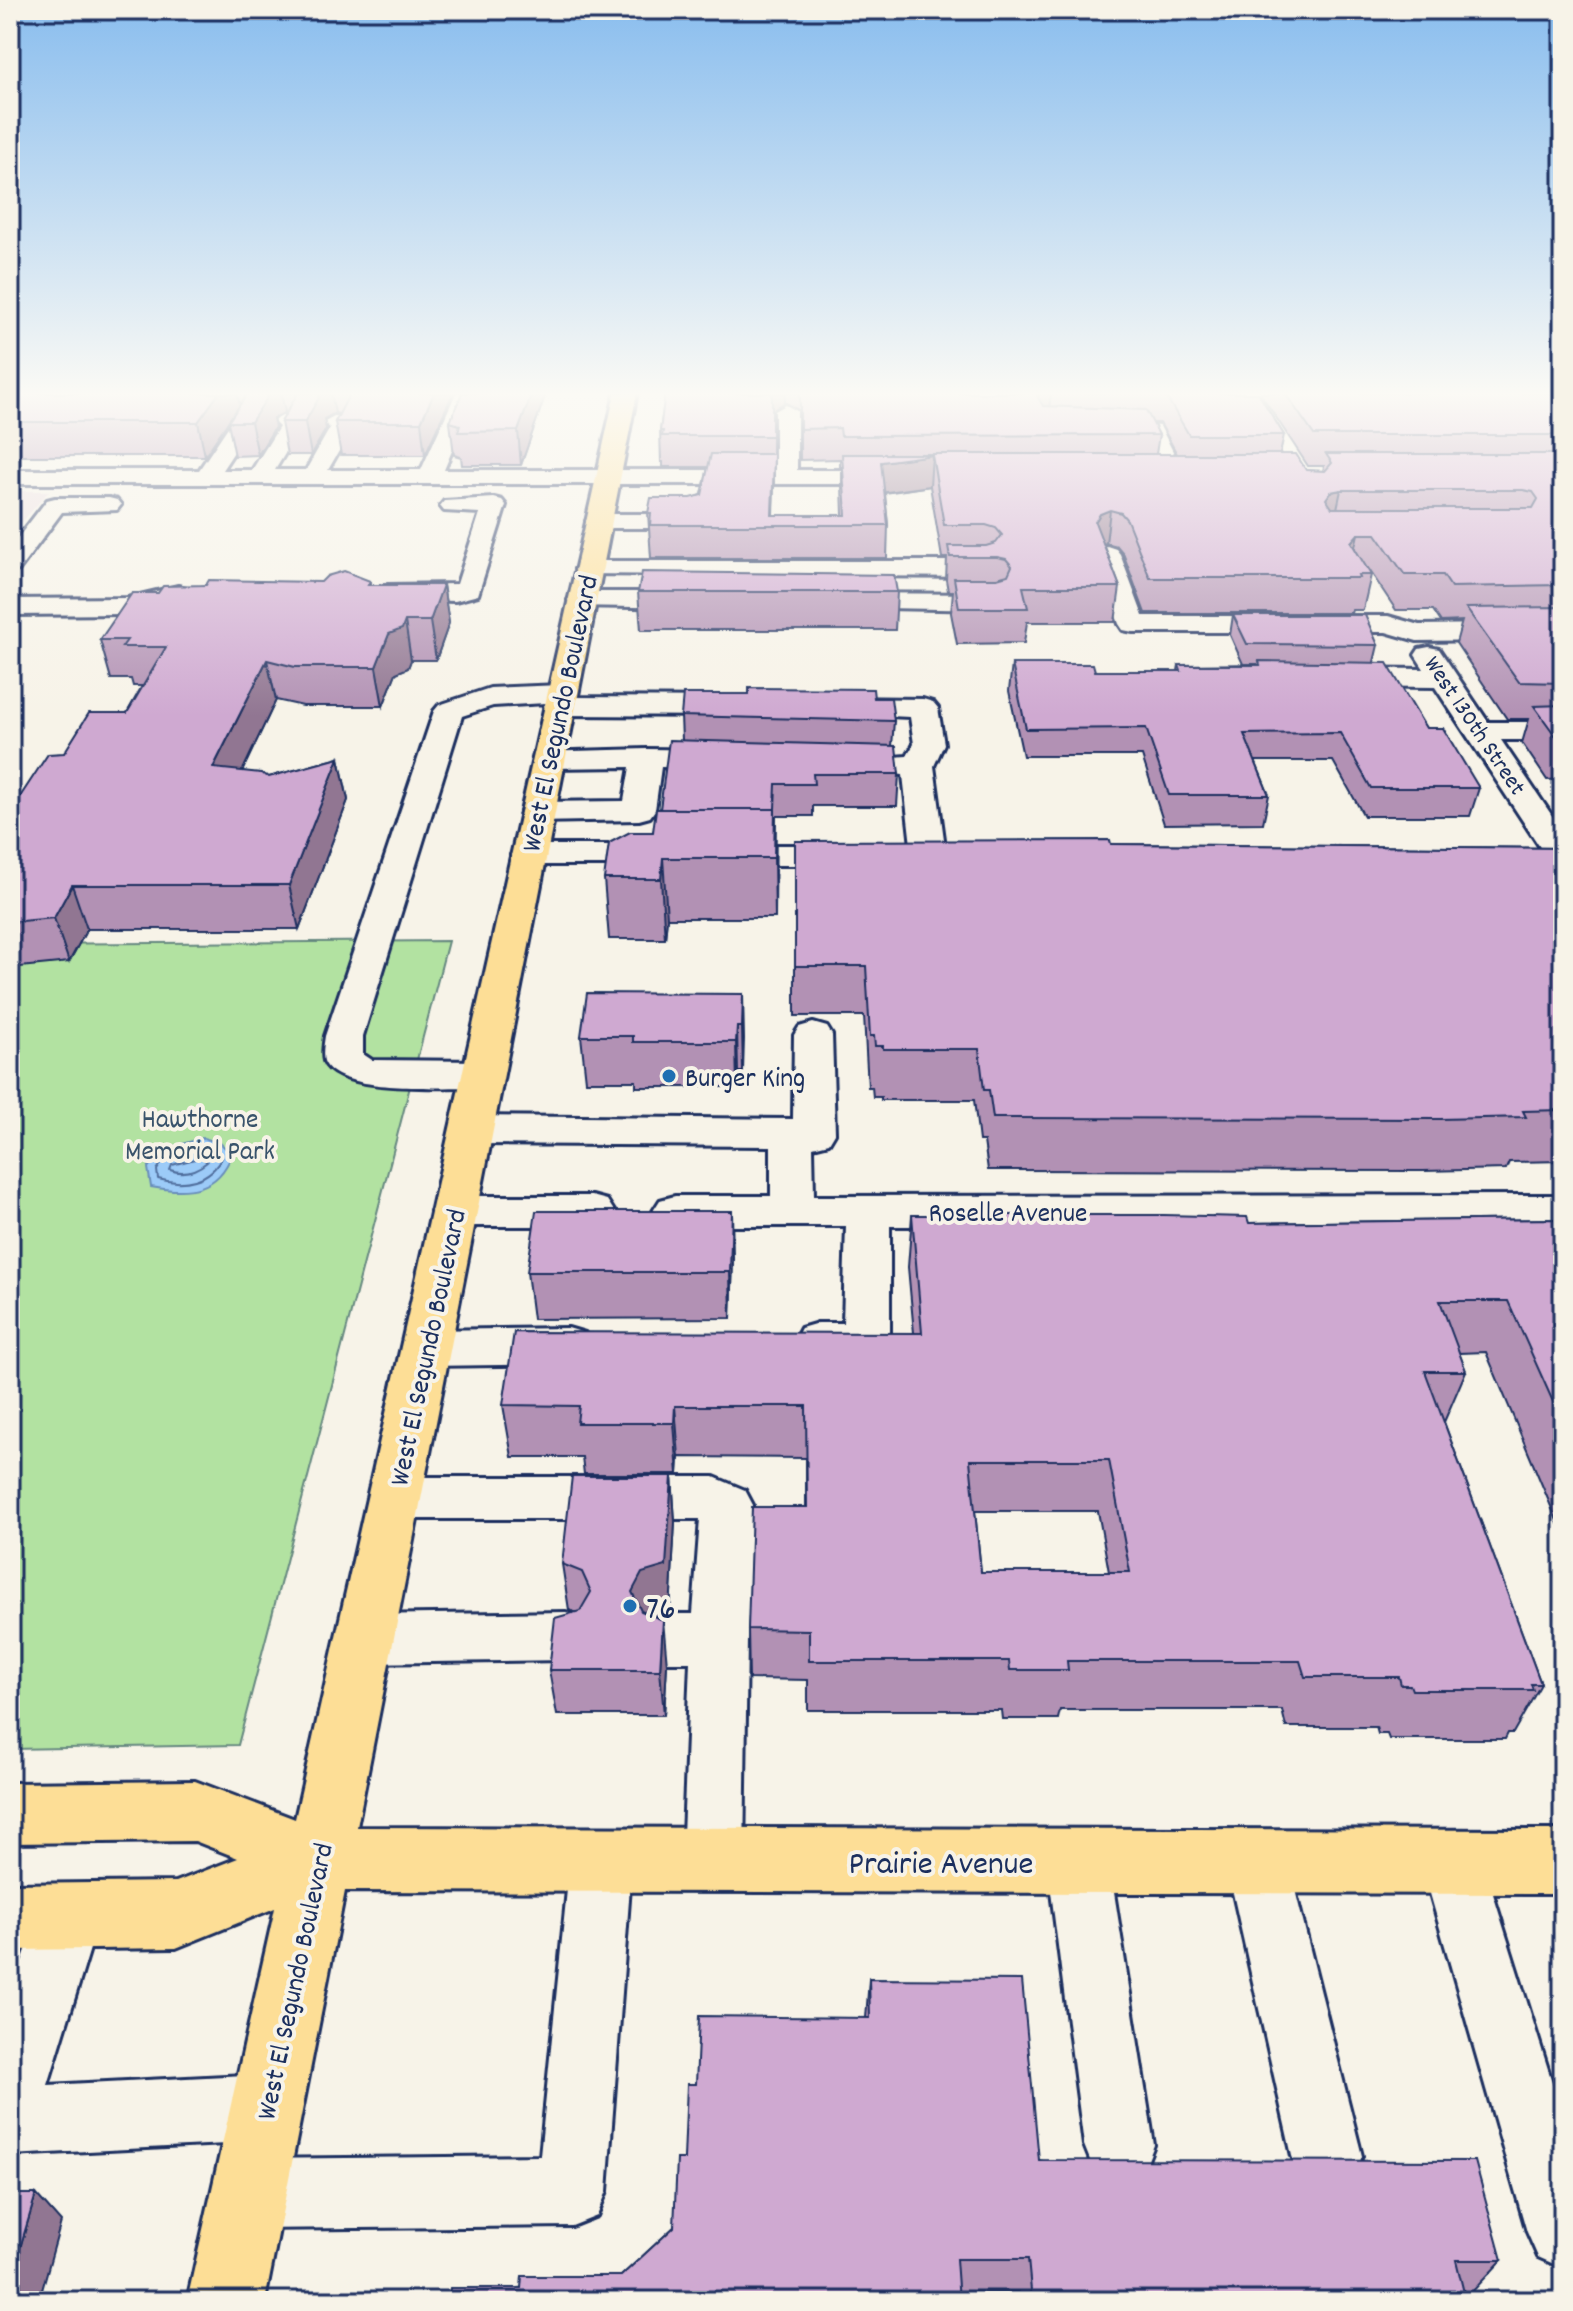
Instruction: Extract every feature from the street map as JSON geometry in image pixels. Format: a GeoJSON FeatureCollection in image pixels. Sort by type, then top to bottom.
{"type":"FeatureCollection","features":[{"type":"Feature","properties":{"kind":"main road","name":"West El Segundo Boulevard"},"geometry":{"type":"LineString","coordinates":[[226,2301],[603,501]]}},
{"type":"Feature","properties":{"kind":"main road","name":"Prairie Avenue"},"geometry":{"type":"LineString","coordinates":[[10,1813],[195,1811],[319,1859],[1563,1862]]}},
{"type":"Feature","properties":{"kind":"main road","name":"Prairie Avenue"},"geometry":{"type":"LineString","coordinates":[[39,1917],[176,1915],[319,1859]]}},
{"type":"Feature","properties":{"kind":"street"},"geometry":{"type":"LineString","coordinates":[[359,593],[455,593],[469,589],[494,505],[444,506],[447,501]]}},
{"type":"Feature","properties":{"kind":"street"},"geometry":{"type":"LineString","coordinates":[[598,521],[692,521],[695,501]]}},
{"type":"Feature","properties":{"kind":"street"},"geometry":{"type":"LineString","coordinates":[[10,565],[55,505],[135,505]]}},
{"type":"Feature","properties":{"kind":"street"},"geometry":{"type":"LineString","coordinates":[[1107,554],[1133,624],[1563,631]]}},
{"type":"Feature","properties":{"kind":"street"},"geometry":{"type":"LineString","coordinates":[[588,569],[983,569]]}},
{"type":"Feature","properties":{"kind":"street"},"geometry":{"type":"LineString","coordinates":[[10,607],[127,606],[184,593],[200,593]]}},
{"type":"Feature","properties":{"kind":"street"},"geometry":{"type":"LineString","coordinates":[[581,600],[719,600]]}},
{"type":"Feature","properties":{"kind":"street","name":"West 130th Street"},"geometry":{"type":"LineString","coordinates":[[1374,600],[1444,678],[1554,854]]}},
{"type":"Feature","properties":{"kind":"street"},"geometry":{"type":"LineString","coordinates":[[811,601],[993,602]]}},
{"type":"Feature","properties":{"kind":"street"},"geometry":{"type":"LineString","coordinates":[[1309,677],[1444,678]]}},
{"type":"Feature","properties":{"kind":"street"},"geometry":{"type":"LineString","coordinates":[[482,1074],[365,1072],[343,1060],[344,1036],[449,711],[465,703],[490,697],[769,707]]}},
{"type":"Feature","properties":{"kind":"street"},"geometry":{"type":"LineString","coordinates":[[528,855],[919,855],[918,766],[929,744],[923,708],[815,707]]}},
{"type":"Feature","properties":{"kind":"street"},"geometry":{"type":"LineString","coordinates":[[1479,731],[1563,731]]}},
{"type":"Feature","properties":{"kind":"street"},"geometry":{"type":"LineString","coordinates":[[537,812],[639,810],[647,758]]}},
{"type":"Feature","properties":{"kind":"street"},"geometry":{"type":"LineString","coordinates":[[548,759],[744,760]]}},
{"type":"Feature","properties":{"kind":"street"},"geometry":{"type":"LineString","coordinates":[[854,764],[918,766]]}},
{"type":"Feature","properties":{"kind":"street"},"geometry":{"type":"LineString","coordinates":[[471,1130],[814,1133],[813,1035]]}},
{"type":"Feature","properties":{"kind":"street"},"geometry":{"type":"LineString","coordinates":[[792,1135],[793,1211]]}},
{"type":"Feature","properties":{"kind":"street","name":"Roselle Avenue"},"geometry":{"type":"LineString","coordinates":[[453,1211],[1563,1210]]}},
{"type":"Feature","properties":{"kind":"street"},"geometry":{"type":"LineString","coordinates":[[771,1342],[866,1340],[868,1211]]}},
{"type":"Feature","properties":{"kind":"street"},"geometry":{"type":"LineString","coordinates":[[425,1348],[611,1345]]}},
{"type":"Feature","properties":{"kind":"street"},"geometry":{"type":"LineString","coordinates":[[394,1498],[714,1498],[727,1505],[694,1638],[713,1861]]}},
{"type":"Feature","properties":{"kind":"street"},"geometry":{"type":"LineString","coordinates":[[364,1639],[566,1636]]}},
{"type":"Feature","properties":{"kind":"street"},"geometry":{"type":"LineString","coordinates":[[248,2194],[572,2191],[601,1860]]}},
{"type":"Feature","properties":{"kind":"street"},"geometry":{"type":"LineString","coordinates":[[1078,1861],[1119,2145]]}},
{"type":"Feature","properties":{"kind":"street"},"geometry":{"type":"LineString","coordinates":[[1257,1862],[1327,2156]]}},
{"type":"Feature","properties":{"kind":"street"},"geometry":{"type":"LineString","coordinates":[[1452,1862],[1563,2232]]}},
{"type":"Feature","properties":{"kind":"street"},"geometry":{"type":"LineString","coordinates":[[10,2098],[39,1917]]}},
{"type":"Feature","properties":{"kind":"street"},"geometry":{"type":"LineString","coordinates":[[10,2121],[266,2108]]}},
{"type":"Feature","properties":{"kind":"shaded area"},"geometry":{"type":"Polygon","coordinates":[[[10,501],[40,501],[10,536],[10,501]]]}},
{"type":"Feature","properties":{"kind":"green space","name":"Hawthorne Memorial Park"},"geometry":{"type":"Polygon","coordinates":[[[448,941],[238,1745],[10,1749],[10,944],[448,941]]]}},
{"type":"Feature","properties":{"kind":"water"},"geometry":{"type":"Polygon","coordinates":[[[203,1138],[220,1143],[232,1154],[218,1176],[210,1183],[189,1190],[151,1187],[148,1168],[160,1150],[203,1138]]]}},
{"type":"Feature","properties":{"kind":"building"},"geometry":{"type":"Polygon","coordinates":[[[650,501],[772,501],[772,515],[846,515],[845,501],[885,501],[888,525],[650,525],[651,513],[648,513],[650,501]]]}},
{"type":"Feature","properties":{"kind":"building"},"geometry":{"type":"Polygon","coordinates":[[[940,501],[1327,501],[1332,508],[1533,508],[1537,501],[1563,501],[1563,585],[1451,587],[1443,575],[1405,575],[1376,534],[1358,534],[1351,542],[1371,575],[1358,575],[1359,578],[1150,578],[1127,520],[1121,513],[1110,510],[1100,514],[1095,522],[1120,587],[1023,587],[1028,608],[959,608],[954,578],[997,578],[1008,575],[1012,566],[1006,559],[997,557],[950,557],[948,546],[986,546],[996,543],[1002,535],[996,528],[986,525],[944,525],[940,501]]]}},
{"type":"Feature","properties":{"kind":"building"},"geometry":{"type":"Polygon","coordinates":[[[344,571],[370,581],[368,585],[443,585],[430,621],[405,621],[402,629],[389,634],[376,667],[295,667],[267,660],[213,768],[261,773],[269,777],[339,758],[289,885],[72,885],[54,918],[10,922],[10,812],[48,754],[64,753],[89,713],[127,713],[166,647],[122,647],[127,640],[100,640],[132,593],[158,593],[163,586],[206,585],[209,580],[321,582],[327,576],[344,571]]]}},
{"type":"Feature","properties":{"kind":"building"},"geometry":{"type":"Polygon","coordinates":[[[642,572],[894,575],[897,592],[638,592],[642,572]]]}},
{"type":"Feature","properties":{"kind":"building"},"geometry":{"type":"Polygon","coordinates":[[[1563,607],[1563,683],[1519,682],[1466,608],[1563,607]]]}},
{"type":"Feature","properties":{"kind":"building"},"geometry":{"type":"Polygon","coordinates":[[[1233,615],[1365,615],[1378,645],[1247,644],[1233,615]]]}},
{"type":"Feature","properties":{"kind":"building"},"geometry":{"type":"Polygon","coordinates":[[[1259,661],[1387,663],[1426,728],[1443,728],[1479,788],[1371,788],[1340,733],[1244,734],[1269,795],[1169,795],[1146,728],[1026,729],[1012,664],[1093,664],[1095,671],[1181,671],[1179,665],[1260,665],[1259,661]]]}},
{"type":"Feature","properties":{"kind":"building"},"geometry":{"type":"Polygon","coordinates":[[[749,688],[873,689],[874,698],[891,698],[894,721],[681,716],[683,694],[749,694],[749,688]]]}},
{"type":"Feature","properties":{"kind":"building"},"geometry":{"type":"Polygon","coordinates":[[[1563,705],[1563,742],[1560,742],[1534,706],[1563,705]]]}},
{"type":"Feature","properties":{"kind":"building"},"geometry":{"type":"Polygon","coordinates":[[[669,740],[896,746],[899,774],[813,774],[814,784],[776,784],[775,809],[660,809],[669,740]]]}},
{"type":"Feature","properties":{"kind":"building"},"geometry":{"type":"Polygon","coordinates":[[[656,809],[775,809],[774,858],[663,858],[661,879],[604,879],[609,843],[630,832],[653,832],[656,809]]]}},
{"type":"Feature","properties":{"kind":"building"},"geometry":{"type":"Polygon","coordinates":[[[1110,840],[1111,844],[1563,848],[1563,1110],[1523,1111],[1526,1117],[1440,1119],[993,1118],[989,1090],[984,1090],[979,1049],[883,1049],[883,1046],[875,1046],[874,1036],[870,1036],[866,966],[795,966],[795,841],[1110,840]]]}},
{"type":"Feature","properties":{"kind":"building"},"geometry":{"type":"Polygon","coordinates":[[[587,993],[743,994],[742,1027],[737,1027],[736,1042],[633,1042],[633,1036],[581,1036],[587,993]]]}},
{"type":"Feature","properties":{"kind":"building"},"geometry":{"type":"Polygon","coordinates":[[[536,1211],[732,1211],[730,1272],[527,1272],[536,1211]]]}},
{"type":"Feature","properties":{"kind":"building"},"geometry":{"type":"Polygon","coordinates":[[[912,1215],[1164,1215],[1247,1217],[1249,1223],[1563,1219],[1563,1424],[1508,1301],[1440,1301],[1466,1371],[1425,1371],[1541,1684],[1531,1684],[1533,1690],[1412,1690],[1410,1685],[1401,1685],[1399,1677],[1305,1677],[1300,1661],[1067,1661],[1068,1670],[1010,1670],[1009,1661],[809,1661],[809,1630],[748,1629],[752,1507],[807,1507],[806,1406],[675,1406],[674,1423],[577,1423],[579,1406],[503,1405],[514,1332],[922,1333],[912,1215]],[[970,1460],[981,1572],[1130,1572],[1109,1460],[970,1460]]]}},
{"type":"Feature","properties":{"kind":"building"},"geometry":{"type":"Polygon","coordinates":[[[572,1476],[672,1476],[666,1566],[642,1573],[632,1592],[641,1611],[663,1620],[660,1670],[549,1670],[555,1618],[580,1611],[591,1592],[582,1572],[562,1564],[572,1476]]]}},
{"type":"Feature","properties":{"kind":"building"},"geometry":{"type":"Polygon","coordinates":[[[869,1979],[1022,1980],[1039,2160],[1475,2161],[1502,2260],[1456,2260],[1466,2301],[1032,2301],[1028,2259],[956,2259],[959,2301],[376,2301],[377,2296],[449,2296],[450,2288],[521,2288],[522,2276],[621,2276],[674,2227],[677,2159],[684,2159],[687,2084],[696,2084],[699,2016],[870,2018],[869,1979]]]}},
{"type":"Feature","properties":{"kind":"building"},"geometry":{"type":"Polygon","coordinates":[[[10,2194],[36,2194],[10,2281],[10,2194]]]}},
{"type":"Feature","properties":{"kind":"place","name":"Burger King"},"geometry":{"type":"Point","coordinates":[669,1076]}},
{"type":"Feature","properties":{"kind":"place","name":"76"},"geometry":{"type":"Point","coordinates":[630,1606]}}]}
